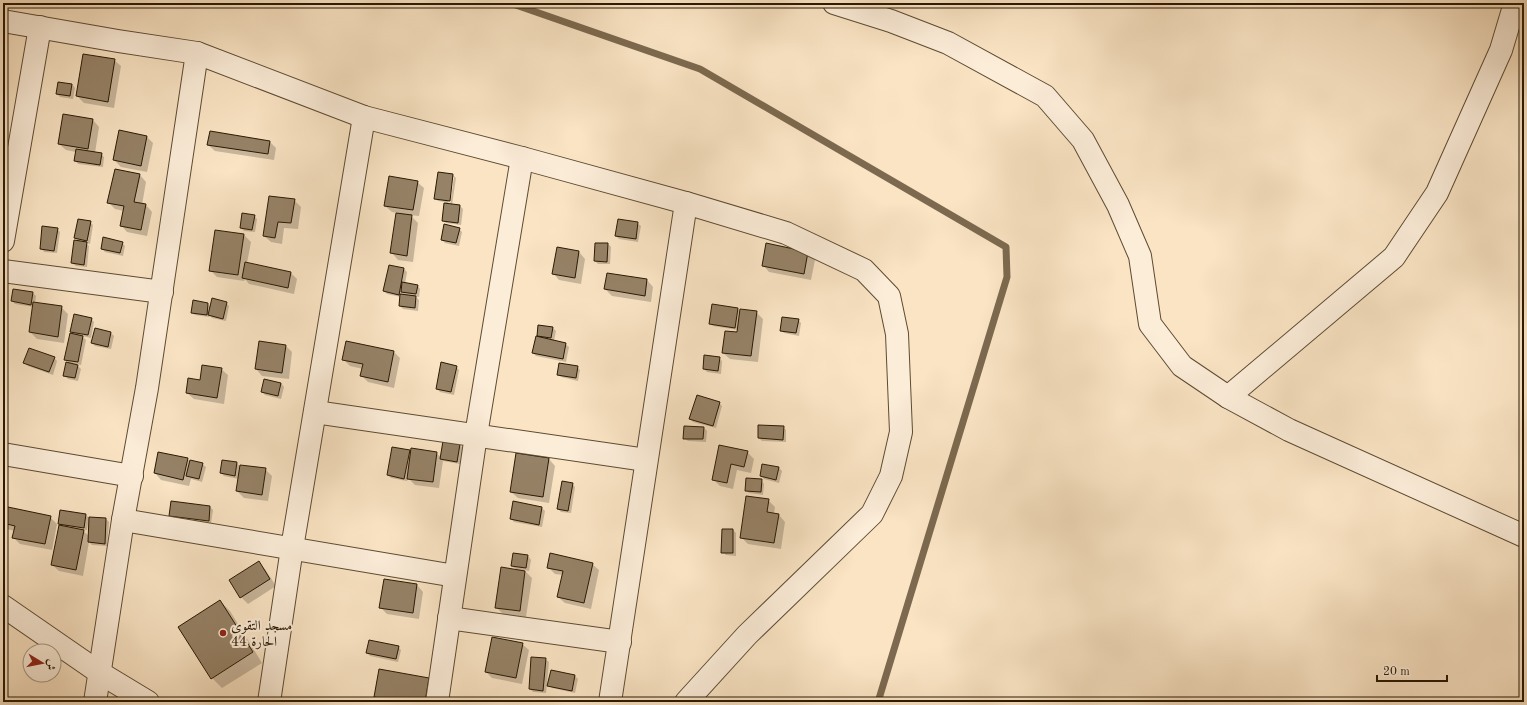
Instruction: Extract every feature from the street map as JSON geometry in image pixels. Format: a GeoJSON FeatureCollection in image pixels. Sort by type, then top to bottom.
{"type":"FeatureCollection","features":[{"type":"Feature","properties":{"kind":"street"},"geometry":{"type":"LineString","coordinates":[[834,3],[891,21],[948,43],[1045,96],[1084,140],[1118,206],[1140,256],[1150,324],[1182,366],[1228,397],[1289,430],[1524,536]]}},
{"type":"Feature","properties":{"kind":"street"},"geometry":{"type":"LineString","coordinates":[[1228,397],[1394,257],[1437,192],[1501,50],[1515,3]]}},
{"type":"Feature","properties":{"kind":"street"},"geometry":{"type":"LineString","coordinates":[[3,21],[197,53],[364,116],[686,203],[786,233],[864,270],[889,296],[897,334],[901,432],[891,476],[872,514],[747,635],[686,702]]}},
{"type":"Feature","properties":{"kind":"street"},"geometry":{"type":"LineString","coordinates":[[3,241],[40,27]]}},
{"type":"Feature","properties":{"kind":"street"},"geometry":{"type":"LineString","coordinates":[[95,702],[123,520],[132,476],[162,292],[197,53]]}},
{"type":"Feature","properties":{"kind":"street"},"geometry":{"type":"LineString","coordinates":[[269,702],[292,548],[364,116]]}},
{"type":"Feature","properties":{"kind":"street"},"geometry":{"type":"LineString","coordinates":[[437,702],[476,435],[522,158]]}},
{"type":"Feature","properties":{"kind":"street"},"geometry":{"type":"LineString","coordinates":[[610,702],[686,203]]}},
{"type":"Feature","properties":{"kind":"street"},"geometry":{"type":"LineString","coordinates":[[3,271],[162,292]]}},
{"type":"Feature","properties":{"kind":"street"},"geometry":{"type":"LineString","coordinates":[[315,412],[646,460]]}},
{"type":"Feature","properties":{"kind":"street"},"geometry":{"type":"LineString","coordinates":[[3,454],[132,476]]}},
{"type":"Feature","properties":{"kind":"street"},"geometry":{"type":"LineString","coordinates":[[123,520],[455,576]]}},
{"type":"Feature","properties":{"kind":"street"},"geometry":{"type":"LineString","coordinates":[[3,606],[100,673],[148,702]]}},
{"type":"Feature","properties":{"kind":"street"},"geometry":{"type":"LineString","coordinates":[[450,618],[620,642]]}},
{"type":"Feature","properties":{"kind":"building"},"geometry":{"type":"Polygon","coordinates":[[[83,54],[115,59],[108,102],[76,96],[83,54]]]}},
{"type":"Feature","properties":{"kind":"building"},"geometry":{"type":"Polygon","coordinates":[[[58,82],[72,84],[70,96],[56,94],[58,82]]]}},
{"type":"Feature","properties":{"kind":"building"},"geometry":{"type":"Polygon","coordinates":[[[63,114],[93,119],[88,149],[58,144],[63,114]]]}},
{"type":"Feature","properties":{"kind":"building"},"geometry":{"type":"Polygon","coordinates":[[[119,130],[147,136],[141,166],[113,160],[119,130]]]}},
{"type":"Feature","properties":{"kind":"building"},"geometry":{"type":"Polygon","coordinates":[[[210,131],[270,141],[268,154],[207,145],[210,131]]]}},
{"type":"Feature","properties":{"kind":"building"},"geometry":{"type":"Polygon","coordinates":[[[76,149],[102,153],[100,165],[74,161],[76,149]]]}},
{"type":"Feature","properties":{"kind":"building"},"geometry":{"type":"Polygon","coordinates":[[[115,169],[140,174],[134,202],[146,204],[141,230],[120,226],[124,206],[107,203],[115,169]]]}},
{"type":"Feature","properties":{"kind":"building"},"geometry":{"type":"Polygon","coordinates":[[[438,172],[453,174],[450,201],[434,199],[438,172]]]}},
{"type":"Feature","properties":{"kind":"building"},"geometry":{"type":"Polygon","coordinates":[[[389,176],[418,181],[413,210],[384,206],[389,176]]]}},
{"type":"Feature","properties":{"kind":"building"},"geometry":{"type":"Polygon","coordinates":[[[269,196],[295,199],[291,223],[278,222],[275,238],[263,236],[269,196]]]}},
{"type":"Feature","properties":{"kind":"building"},"geometry":{"type":"Polygon","coordinates":[[[444,203],[460,205],[458,223],[442,221],[444,203]]]}},
{"type":"Feature","properties":{"kind":"building"},"geometry":{"type":"Polygon","coordinates":[[[242,213],[255,215],[252,230],[240,228],[242,213]]]}},
{"type":"Feature","properties":{"kind":"building"},"geometry":{"type":"Polygon","coordinates":[[[396,213],[412,215],[407,256],[390,253],[396,213]]]}},
{"type":"Feature","properties":{"kind":"building"},"geometry":{"type":"Polygon","coordinates":[[[78,219],[91,221],[87,241],[74,238],[78,219]]]}},
{"type":"Feature","properties":{"kind":"building"},"geometry":{"type":"Polygon","coordinates":[[[618,219],[638,222],[636,239],[615,236],[618,219]]]}},
{"type":"Feature","properties":{"kind":"building"},"geometry":{"type":"Polygon","coordinates":[[[444,224],[460,228],[456,243],[441,240],[444,224]]]}},
{"type":"Feature","properties":{"kind":"building"},"geometry":{"type":"Polygon","coordinates":[[[42,226],[58,228],[54,251],[40,249],[42,226]]]}},
{"type":"Feature","properties":{"kind":"building"},"geometry":{"type":"Polygon","coordinates":[[[215,230],[244,234],[238,275],[209,271],[215,230]]]}},
{"type":"Feature","properties":{"kind":"building"},"geometry":{"type":"Polygon","coordinates":[[[103,237],[123,242],[120,253],[101,249],[103,237]]]}},
{"type":"Feature","properties":{"kind":"building"},"geometry":{"type":"Polygon","coordinates":[[[74,240],[87,242],[84,265],[71,263],[74,240]]]}},
{"type":"Feature","properties":{"kind":"building"},"geometry":{"type":"Polygon","coordinates":[[[595,243],[608,243],[607,262],[594,261],[595,243]]]}},
{"type":"Feature","properties":{"kind":"building"},"geometry":{"type":"Polygon","coordinates":[[[766,243],[808,252],[804,274],[762,266],[766,243]]]}},
{"type":"Feature","properties":{"kind":"building"},"geometry":{"type":"Polygon","coordinates":[[[557,247],[579,251],[575,278],[552,274],[557,247]]]}},
{"type":"Feature","properties":{"kind":"building"},"geometry":{"type":"Polygon","coordinates":[[[245,262],[291,272],[288,288],[242,278],[245,262]]]}},
{"type":"Feature","properties":{"kind":"building"},"geometry":{"type":"Polygon","coordinates":[[[389,265],[404,268],[399,295],[383,291],[389,265]]]}},
{"type":"Feature","properties":{"kind":"building"},"geometry":{"type":"Polygon","coordinates":[[[607,273],[647,279],[645,296],[604,289],[607,273]]]}},
{"type":"Feature","properties":{"kind":"building"},"geometry":{"type":"Polygon","coordinates":[[[402,282],[418,285],[416,294],[401,292],[402,282]]]}},
{"type":"Feature","properties":{"kind":"building"},"geometry":{"type":"Polygon","coordinates":[[[13,289],[33,292],[31,305],[11,301],[13,289]]]}},
{"type":"Feature","properties":{"kind":"building"},"geometry":{"type":"Polygon","coordinates":[[[400,294],[416,296],[415,308],[399,306],[400,294]]]}},
{"type":"Feature","properties":{"kind":"building"},"geometry":{"type":"Polygon","coordinates":[[[212,298],[227,302],[223,319],[208,315],[212,298]]]}},
{"type":"Feature","properties":{"kind":"building"},"geometry":{"type":"Polygon","coordinates":[[[193,300],[208,303],[207,315],[191,313],[193,300]]]}},
{"type":"Feature","properties":{"kind":"building"},"geometry":{"type":"Polygon","coordinates":[[[33,302],[62,306],[58,337],[29,332],[33,302]]]}},
{"type":"Feature","properties":{"kind":"building"},"geometry":{"type":"Polygon","coordinates":[[[712,304],[738,308],[735,328],[709,324],[712,304]]]}},
{"type":"Feature","properties":{"kind":"building"},"geometry":{"type":"Polygon","coordinates":[[[740,309],[757,311],[751,356],[722,353],[725,331],[737,332],[740,309]]]}},
{"type":"Feature","properties":{"kind":"building"},"geometry":{"type":"Polygon","coordinates":[[[74,314],[92,318],[88,335],[70,332],[74,314]]]}},
{"type":"Feature","properties":{"kind":"building"},"geometry":{"type":"Polygon","coordinates":[[[782,317],[799,319],[796,333],[780,331],[782,317]]]}},
{"type":"Feature","properties":{"kind":"building"},"geometry":{"type":"Polygon","coordinates":[[[538,325],[553,327],[551,338],[537,336],[538,325]]]}},
{"type":"Feature","properties":{"kind":"building"},"geometry":{"type":"Polygon","coordinates":[[[95,328],[111,332],[108,347],[91,343],[95,328]]]}},
{"type":"Feature","properties":{"kind":"building"},"geometry":{"type":"Polygon","coordinates":[[[70,333],[83,336],[78,362],[64,360],[70,333]]]}},
{"type":"Feature","properties":{"kind":"building"},"geometry":{"type":"Polygon","coordinates":[[[536,336],[566,343],[563,359],[532,353],[536,336]]]}},
{"type":"Feature","properties":{"kind":"building"},"geometry":{"type":"Polygon","coordinates":[[[259,341],[286,345],[282,373],[255,369],[259,341]]]}},
{"type":"Feature","properties":{"kind":"building"},"geometry":{"type":"Polygon","coordinates":[[[346,341],[394,351],[388,382],[360,376],[363,364],[342,360],[346,341]]]}},
{"type":"Feature","properties":{"kind":"building"},"geometry":{"type":"Polygon","coordinates":[[[29,348],[55,357],[49,372],[23,363],[29,348]]]}},
{"type":"Feature","properties":{"kind":"building"},"geometry":{"type":"Polygon","coordinates":[[[704,355],[720,357],[718,371],[703,369],[704,355]]]}},
{"type":"Feature","properties":{"kind":"building"},"geometry":{"type":"Polygon","coordinates":[[[66,362],[78,365],[75,378],[63,376],[66,362]]]}},
{"type":"Feature","properties":{"kind":"building"},"geometry":{"type":"Polygon","coordinates":[[[441,362],[457,366],[451,392],[436,389],[441,362]]]}},
{"type":"Feature","properties":{"kind":"building"},"geometry":{"type":"Polygon","coordinates":[[[559,363],[578,366],[576,378],[557,375],[559,363]]]}},
{"type":"Feature","properties":{"kind":"building"},"geometry":{"type":"Polygon","coordinates":[[[202,365],[222,368],[217,398],[186,393],[188,378],[200,380],[202,365]]]}},
{"type":"Feature","properties":{"kind":"building"},"geometry":{"type":"Polygon","coordinates":[[[264,379],[281,383],[278,396],[261,392],[264,379]]]}},
{"type":"Feature","properties":{"kind":"building"},"geometry":{"type":"Polygon","coordinates":[[[697,395],[720,402],[713,426],[689,419],[697,395]]]}},
{"type":"Feature","properties":{"kind":"building"},"geometry":{"type":"Polygon","coordinates":[[[758,425],[784,426],[783,440],[758,438],[758,425]]]}},
{"type":"Feature","properties":{"kind":"building"},"geometry":{"type":"Polygon","coordinates":[[[684,426],[704,427],[703,439],[683,439],[684,426]]]}},
{"type":"Feature","properties":{"kind":"building"},"geometry":{"type":"Polygon","coordinates":[[[443,441],[460,444],[457,462],[440,459],[443,441]]]}},
{"type":"Feature","properties":{"kind":"building"},"geometry":{"type":"Polygon","coordinates":[[[719,445],[748,451],[744,467],[731,464],[727,483],[712,480],[719,445]]]}},
{"type":"Feature","properties":{"kind":"building"},"geometry":{"type":"Polygon","coordinates":[[[392,447],[410,450],[404,479],[387,475],[392,447]]]}},
{"type":"Feature","properties":{"kind":"building"},"geometry":{"type":"Polygon","coordinates":[[[411,448],[437,452],[433,482],[407,479],[411,448]]]}},
{"type":"Feature","properties":{"kind":"building"},"geometry":{"type":"Polygon","coordinates":[[[158,452],[188,458],[183,480],[154,473],[158,452]]]}},
{"type":"Feature","properties":{"kind":"building"},"geometry":{"type":"Polygon","coordinates":[[[516,453],[549,458],[543,497],[510,492],[516,453]]]}},
{"type":"Feature","properties":{"kind":"building"},"geometry":{"type":"Polygon","coordinates":[[[190,460],[203,463],[199,479],[186,476],[190,460]]]}},
{"type":"Feature","properties":{"kind":"building"},"geometry":{"type":"Polygon","coordinates":[[[222,460],[237,462],[235,476],[220,473],[222,460]]]}},
{"type":"Feature","properties":{"kind":"building"},"geometry":{"type":"Polygon","coordinates":[[[762,464],[779,467],[776,480],[760,476],[762,464]]]}},
{"type":"Feature","properties":{"kind":"building"},"geometry":{"type":"Polygon","coordinates":[[[240,465],[266,468],[262,495],[236,491],[240,465]]]}},
{"type":"Feature","properties":{"kind":"building"},"geometry":{"type":"Polygon","coordinates":[[[746,478],[762,479],[761,492],[745,491],[746,478]]]}},
{"type":"Feature","properties":{"kind":"building"},"geometry":{"type":"Polygon","coordinates":[[[562,481],[573,483],[568,511],[557,509],[562,481]]]}},
{"type":"Feature","properties":{"kind":"building"},"geometry":{"type":"Polygon","coordinates":[[[746,496],[769,499],[767,512],[779,514],[774,543],[740,538],[746,496]]]}},
{"type":"Feature","properties":{"kind":"building"},"geometry":{"type":"Polygon","coordinates":[[[171,501],[210,506],[209,521],[169,516],[171,501]]]}},
{"type":"Feature","properties":{"kind":"building"},"geometry":{"type":"Polygon","coordinates":[[[513,501],[542,507],[539,525],[510,519],[513,501]]]}},
{"type":"Feature","properties":{"kind":"building"},"geometry":{"type":"Polygon","coordinates":[[[3,506],[51,516],[45,544],[12,538],[15,526],[3,523],[3,506]]]}},
{"type":"Feature","properties":{"kind":"building"},"geometry":{"type":"Polygon","coordinates":[[[60,510],[86,514],[84,528],[58,524],[60,510]]]}},
{"type":"Feature","properties":{"kind":"building"},"geometry":{"type":"Polygon","coordinates":[[[89,517],[106,518],[105,544],[88,542],[89,517]]]}},
{"type":"Feature","properties":{"kind":"building"},"geometry":{"type":"Polygon","coordinates":[[[59,525],[84,530],[76,570],[51,565],[59,525]]]}},
{"type":"Feature","properties":{"kind":"building"},"geometry":{"type":"Polygon","coordinates":[[[722,529],[733,529],[733,553],[721,553],[722,529]]]}},
{"type":"Feature","properties":{"kind":"building"},"geometry":{"type":"Polygon","coordinates":[[[513,553],[528,555],[526,568],[511,566],[513,553]]]}},
{"type":"Feature","properties":{"kind":"building"},"geometry":{"type":"Polygon","coordinates":[[[550,553],[593,563],[584,603],[557,597],[563,571],[547,568],[550,553]]]}},
{"type":"Feature","properties":{"kind":"building"},"geometry":{"type":"Polygon","coordinates":[[[259,561],[270,579],[240,598],[229,580],[259,561]]]}},
{"type":"Feature","properties":{"kind":"building"},"geometry":{"type":"Polygon","coordinates":[[[501,567],[525,571],[520,611],[495,608],[501,567]]]}},
{"type":"Feature","properties":{"kind":"building"},"geometry":{"type":"Polygon","coordinates":[[[384,579],[417,584],[413,613],[379,608],[384,579]]]}},
{"type":"Feature","properties":{"kind":"building"},"geometry":{"type":"Polygon","coordinates":[[[220,600],[253,652],[211,679],[178,627],[220,600]]]}},
{"type":"Feature","properties":{"kind":"building"},"geometry":{"type":"Polygon","coordinates":[[[492,637],[523,643],[516,678],[485,672],[492,637]]]}},
{"type":"Feature","properties":{"kind":"building"},"geometry":{"type":"Polygon","coordinates":[[[369,640],[399,646],[396,659],[366,653],[369,640]]]}},
{"type":"Feature","properties":{"kind":"building"},"geometry":{"type":"Polygon","coordinates":[[[531,657],[546,658],[543,691],[529,689],[531,657]]]}},
{"type":"Feature","properties":{"kind":"building"},"geometry":{"type":"Polygon","coordinates":[[[379,669],[429,678],[425,702],[402,702],[374,697],[379,669]]]}},
{"type":"Feature","properties":{"kind":"building"},"geometry":{"type":"Polygon","coordinates":[[[551,670],[575,675],[572,691],[547,686],[551,670]]]}},
{"type":"Feature","properties":{"kind":"waterway"},"geometry":{"type":"LineString","coordinates":[[510,3],[700,69],[1006,247],[1007,277],[878,702]]}},
{"type":"Feature","properties":{"kind":"place","name":"مسجد التقوي الحارة 44"},"geometry":{"type":"Point","coordinates":[223,633]}}]}
